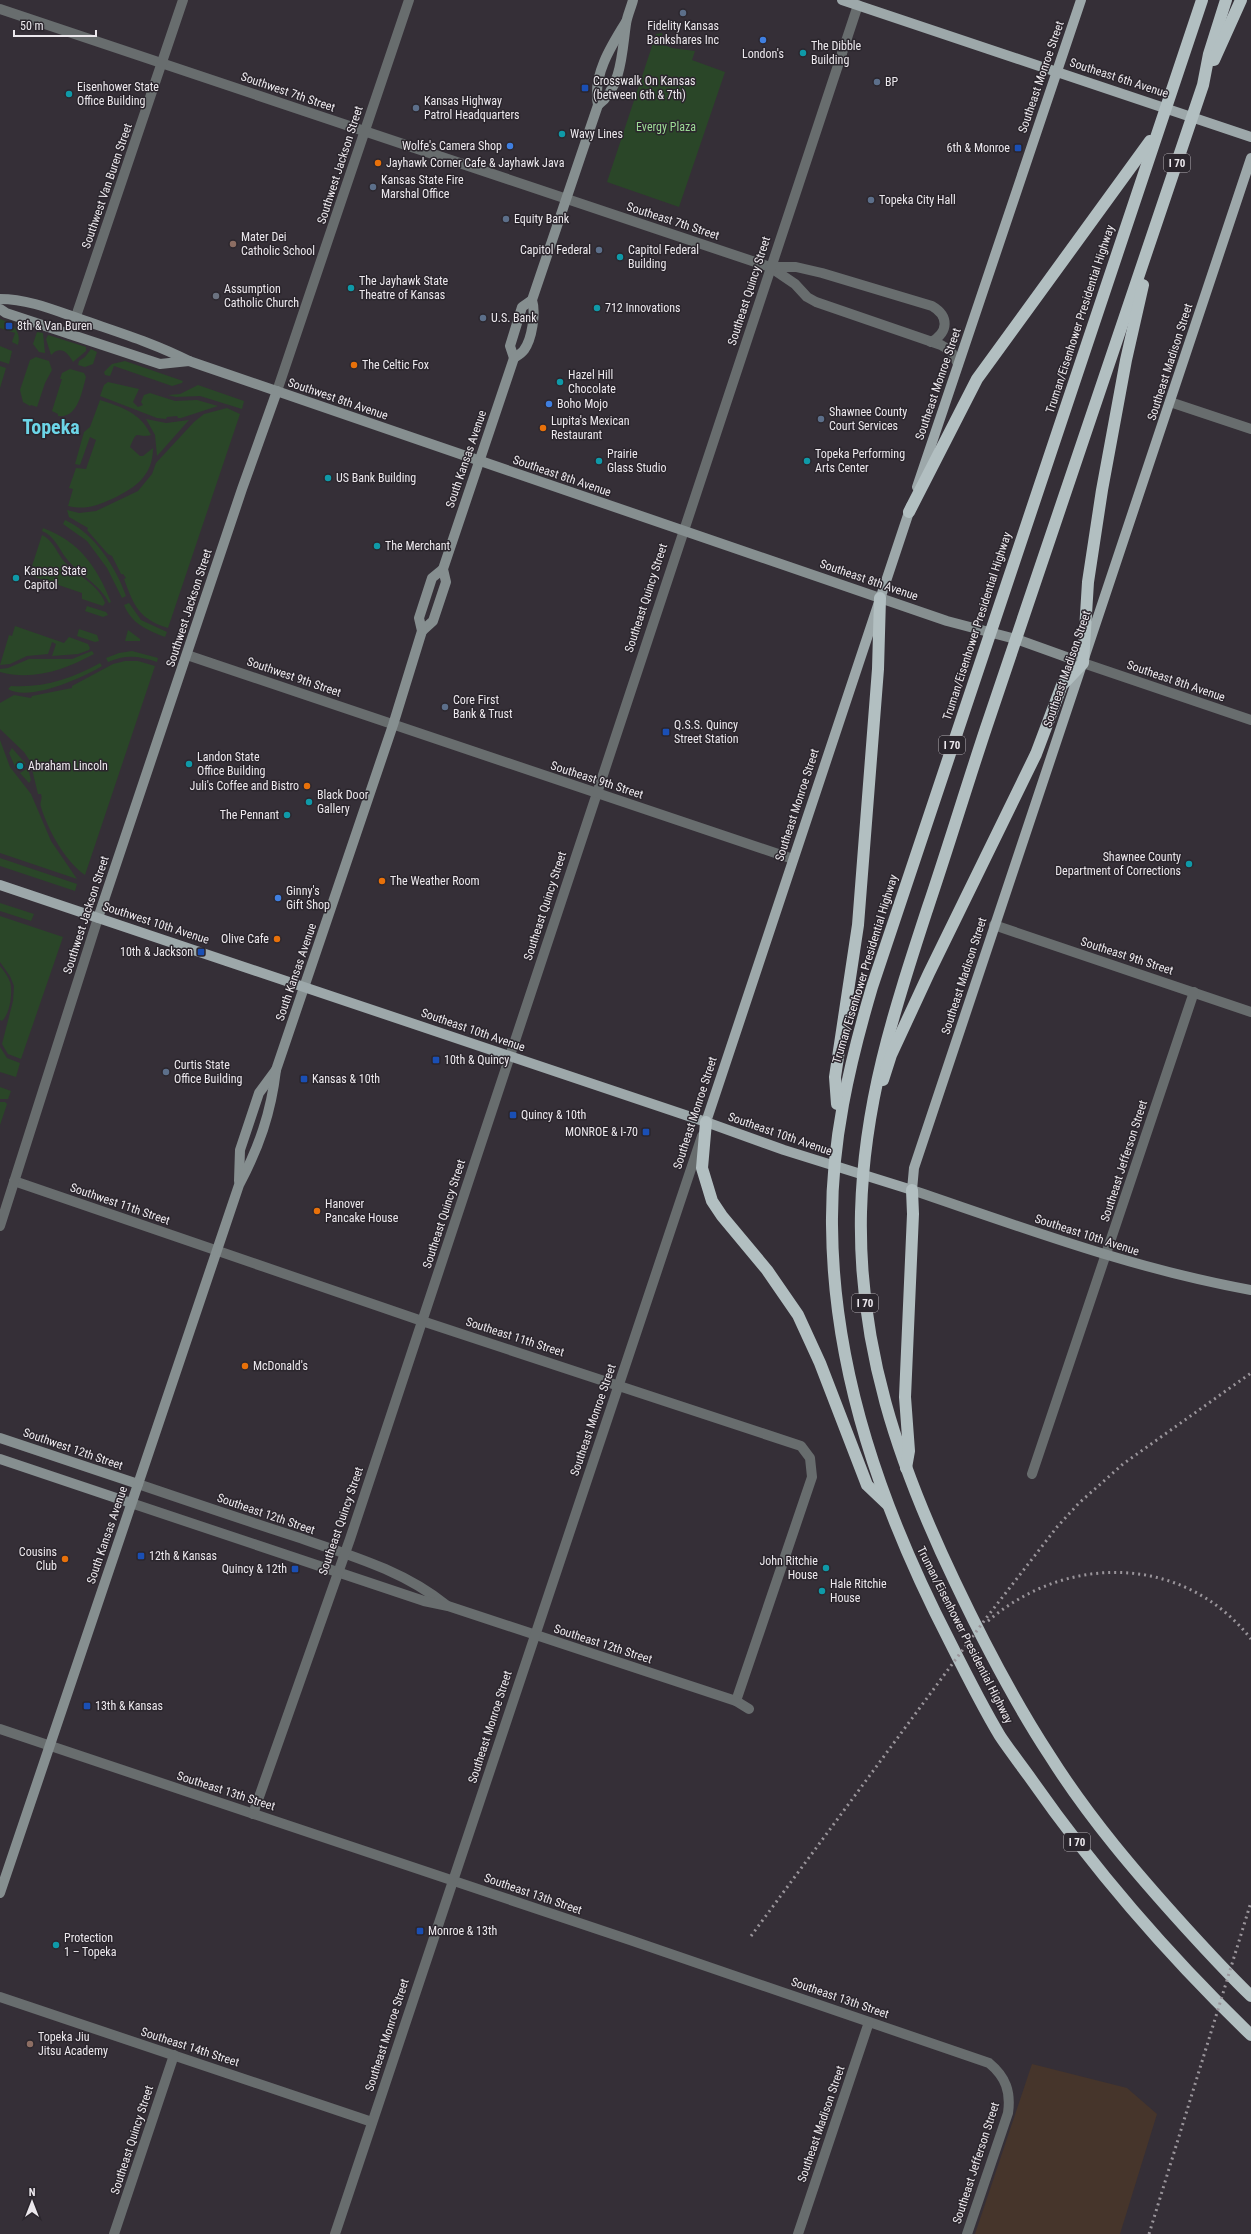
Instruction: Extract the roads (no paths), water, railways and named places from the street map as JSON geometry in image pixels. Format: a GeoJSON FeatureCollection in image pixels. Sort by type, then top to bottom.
{"type":"FeatureCollection","features":[{"type":"Feature","properties":{"kind":"highway","name":"Truman/Eisenhower Presidential Highway"},"geometry":{"type":"LineString","coordinates":[[1202,0],[872,987],[853,1053],[839,1128],[834,1165],[832,1224],[834,1281],[839,1325],[864,1436],[904,1547],[940,1624],[1000,1735],[1057,1817],[1128,1904],[1186,1969],[1251,2035]]}},
{"type":"Feature","properties":{"kind":"highway","name":"Truman/Eisenhower Presidential Highway"},"geometry":{"type":"LineString","coordinates":[[1226,0],[1209,54],[1203,85],[1152,240],[972,769],[904,978],[874,1087],[868,1131],[861,1214],[864,1294],[877,1373],[885,1405],[906,1470],[926,1521],[976,1625],[1009,1687],[1053,1762],[1090,1813],[1150,1889],[1251,1996]]}},
{"type":"Feature","properties":{"kind":"highway"},"geometry":{"type":"LineString","coordinates":[[1203,85],[1241,0]]}},
{"type":"Feature","properties":{"kind":"highway"},"geometry":{"type":"LineString","coordinates":[[909,512],[977,379],[1117,188],[1158,128]]}},
{"type":"Feature","properties":{"kind":"highway"},"geometry":{"type":"LineString","coordinates":[[868,1131],[891,1055],[1036,754],[1062,685],[1083,663],[1088,582],[1102,490],[1126,360],[1152,240]]}},
{"type":"Feature","properties":{"kind":"highway"},"geometry":{"type":"LineString","coordinates":[[839,1128],[835,1077],[858,925],[878,669],[880,598]]}},
{"type":"Feature","properties":{"kind":"highway"},"geometry":{"type":"LineString","coordinates":[[706,1122],[702,1168],[712,1200],[726,1222],[767,1270],[798,1315],[820,1363],[867,1485],[889,1506]]}},
{"type":"Feature","properties":{"kind":"highway"},"geometry":{"type":"LineString","coordinates":[[906,1470],[909,1451],[905,1397],[913,1214],[907,1188]]}},
{"type":"Feature","properties":{"kind":"main road","name":"South Kansas Avenue"},"geometry":{"type":"LineString","coordinates":[[598,105],[606,99],[616,79],[622,58],[626,22],[633,0]]}},
{"type":"Feature","properties":{"kind":"main road","name":"Southeast 6th Avenue"},"geometry":{"type":"LineString","coordinates":[[842,0],[1056,72],[1128,94],[1251,137]]}},
{"type":"Feature","properties":{"kind":"main road","name":"Southeast Monroe Street"},"geometry":{"type":"LineString","coordinates":[[706,1122],[958,364],[1081,0]]}},
{"type":"Feature","properties":{"kind":"main road","name":"South Kansas Avenue"},"geometry":{"type":"LineString","coordinates":[[0,1893],[239,1185],[255,1155],[272,1102],[276,1070],[393,725],[422,631],[419,618],[432,578],[442,569],[514,358],[524,350],[531,331],[535,311],[532,300],[598,105],[596,93],[608,52],[626,22]]}},
{"type":"Feature","properties":{"kind":"main road","name":"Southeast Madison Street"},"geometry":{"type":"LineString","coordinates":[[907,1188],[1251,158]]}},
{"type":"Feature","properties":{"kind":"main road","name":"Southwest 8th Avenue"},"geometry":{"type":"LineString","coordinates":[[0,299],[19,299],[158,345],[189,361],[479,461]]}},
{"type":"Feature","properties":{"kind":"main road","name":"South Kansas Avenue"},"geometry":{"type":"LineString","coordinates":[[514,358],[510,346],[512,339],[522,307],[532,300]]}},
{"type":"Feature","properties":{"kind":"main road","name":"Southwest 8th Avenue"},"geometry":{"type":"LineString","coordinates":[[0,309],[160,364],[189,361]]}},
{"type":"Feature","properties":{"kind":"main road","name":"Southwest Jackson Street"},"geometry":{"type":"LineString","coordinates":[[98,918],[242,489],[277,391]]}},
{"type":"Feature","properties":{"kind":"main road","name":"Southeast 8th Avenue"},"geometry":{"type":"LineString","coordinates":[[479,461],[947,621],[1019,640],[1083,663]]}},
{"type":"Feature","properties":{"kind":"main road","name":"South Kansas Avenue"},"geometry":{"type":"LineString","coordinates":[[422,631],[433,621],[446,582],[442,569]]}},
{"type":"Feature","properties":{"kind":"main road","name":"Southwest 10th Avenue"},"geometry":{"type":"LineString","coordinates":[[0,885],[304,987]]}},
{"type":"Feature","properties":{"kind":"main road","name":"Southeast 10th Avenue"},"geometry":{"type":"LineString","coordinates":[[304,987],[706,1122],[784,1150],[907,1188],[1106,1256],[1189,1278],[1251,1290]]}},
{"type":"Feature","properties":{"kind":"main road","name":"South Kansas Avenue"},"geometry":{"type":"LineString","coordinates":[[239,1185],[240,1150],[259,1093],[276,1070]]}},
{"type":"Feature","properties":{"kind":"main road","name":"Southwest 12th Street"},"geometry":{"type":"LineString","coordinates":[[0,1438],[138,1484]]}},
{"type":"Feature","properties":{"kind":"main road"},"geometry":{"type":"LineString","coordinates":[[0,1459],[131,1503]]}},
{"type":"Feature","properties":{"kind":"street","name":"Southwest Van Buren Street"},"geometry":{"type":"LineString","coordinates":[[70,334],[183,0]]}},
{"type":"Feature","properties":{"kind":"street","name":"Southwest Jackson Street"},"geometry":{"type":"LineString","coordinates":[[277,391],[409,0]]}},
{"type":"Feature","properties":{"kind":"street","name":"Southeast Quincy Street"},"geometry":{"type":"LineString","coordinates":[[254,1814],[337,1572],[345,1554],[858,5]]}},
{"type":"Feature","properties":{"kind":"street","name":"Southwest 7th Street"},"geometry":{"type":"LineString","coordinates":[[0,9],[567,200]]}},
{"type":"Feature","properties":{"kind":"street","name":"Southeast 7th Street"},"geometry":{"type":"LineString","coordinates":[[567,200],[770,267],[796,284],[807,297],[816,302],[931,342],[951,351],[958,364]]}},
{"type":"Feature","properties":{"kind":"street","name":"Southeast 7th Street"},"geometry":{"type":"LineString","coordinates":[[770,267],[796,267],[822,273],[932,306],[941,311],[945,322],[939,337],[931,342]]}},
{"type":"Feature","properties":{"kind":"street"},"geometry":{"type":"LineString","coordinates":[[1170,402],[1251,429]]}},
{"type":"Feature","properties":{"kind":"street","name":"Southwest 9th Street"},"geometry":{"type":"LineString","coordinates":[[187,655],[393,725]]}},
{"type":"Feature","properties":{"kind":"street","name":"Southeast 8th Avenue"},"geometry":{"type":"LineString","coordinates":[[1083,663],[1251,720]]}},
{"type":"Feature","properties":{"kind":"street","name":"Southeast 9th Street"},"geometry":{"type":"LineString","coordinates":[[393,725],[793,858]]}},
{"type":"Feature","properties":{"kind":"street","name":"Southwest Jackson Street"},"geometry":{"type":"LineString","coordinates":[[0,1226],[98,918]]}},
{"type":"Feature","properties":{"kind":"street","name":"Southeast 9th Street"},"geometry":{"type":"LineString","coordinates":[[994,925],[1251,1012]]}},
{"type":"Feature","properties":{"kind":"street","name":"Southeast Jefferson Street"},"geometry":{"type":"LineString","coordinates":[[1032,1474],[1194,992]]}},
{"type":"Feature","properties":{"kind":"street","name":"Southeast Monroe Street"},"geometry":{"type":"LineString","coordinates":[[335,2234],[706,1122]]}},
{"type":"Feature","properties":{"kind":"street","name":"Southwest 11th Street"},"geometry":{"type":"LineString","coordinates":[[14,1181],[217,1251]]}},
{"type":"Feature","properties":{"kind":"street","name":"Southeast 11th Street"},"geometry":{"type":"LineString","coordinates":[[217,1251],[422,1321],[801,1446],[805,1449],[810,1458],[812,1478],[736,1701]]}},
{"type":"Feature","properties":{"kind":"street","name":"Southeast 12th Street"},"geometry":{"type":"LineString","coordinates":[[138,1484],[345,1554],[396,1573],[429,1591],[448,1606]]}},
{"type":"Feature","properties":{"kind":"street","name":"Southeast 12th Street"},"geometry":{"type":"LineString","coordinates":[[131,1503],[424,1601],[448,1606],[736,1701],[749,1709]]}},
{"type":"Feature","properties":{"kind":"street","name":"Southeast 13th Street"},"geometry":{"type":"LineString","coordinates":[[0,1729],[453,1880],[977,2058],[989,2063],[1002,2076]]}},
{"type":"Feature","properties":{"kind":"street","name":"Southeast 14th Street"},"geometry":{"type":"LineString","coordinates":[[0,1997],[372,2122]]}},
{"type":"Feature","properties":{"kind":"street","name":"Southeast Madison Street"},"geometry":{"type":"LineString","coordinates":[[798,2234],[869,2022]]}},
{"type":"Feature","properties":{"kind":"street","name":"Southeast Quincy Street"},"geometry":{"type":"LineString","coordinates":[[114,2234],[174,2055]]}},
{"type":"Feature","properties":{"kind":"street","name":"Southeast Jefferson Street"},"geometry":{"type":"LineString","coordinates":[[967,2234],[1008,2113],[1009,2096],[1002,2076]]}},
{"type":"Feature","properties":{"kind":"railway"},"geometry":{"type":"LineString","coordinates":[[751,1936],[987,1617],[1057,1527],[1079,1503],[1123,1464],[1251,1373]]}},
{"type":"Feature","properties":{"kind":"railway"},"geometry":{"type":"LineString","coordinates":[[988,1621],[1019,1599],[1053,1583],[1088,1574],[1124,1573],[1159,1578],[1193,1591],[1224,1611],[1251,1639]]}},
{"type":"Feature","properties":{"kind":"railway"},"geometry":{"type":"LineString","coordinates":[[1149,2234],[1251,1902]]}},
{"type":"Feature","properties":{"kind":"place","name":"Fidelity Kansas Bankshares Inc"},"geometry":{"type":"Point","coordinates":[683,13]}},
{"type":"Feature","properties":{"kind":"place","name":"London's"},"geometry":{"type":"Point","coordinates":[763,40]}},
{"type":"Feature","properties":{"kind":"place","name":"The Dibble Building"},"geometry":{"type":"Point","coordinates":[803,53]}},
{"type":"Feature","properties":{"kind":"place","name":"BP"},"geometry":{"type":"Point","coordinates":[877,82]}},
{"type":"Feature","properties":{"kind":"place","name":"Crosswalk On Kansas (between 6th & 7th)"},"geometry":{"type":"Point","coordinates":[585,88]}},
{"type":"Feature","properties":{"kind":"place","name":"Eisenhower State Office Building"},"geometry":{"type":"Point","coordinates":[69,94]}},
{"type":"Feature","properties":{"kind":"place","name":"Kansas Highway Patrol Headquarters"},"geometry":{"type":"Point","coordinates":[416,108]}},
{"type":"Feature","properties":{"kind":"place","name":"Wavy Lines"},"geometry":{"type":"Point","coordinates":[562,134]}},
{"type":"Feature","properties":{"kind":"place","name":"Wolfe's Camera Shop"},"geometry":{"type":"Point","coordinates":[510,146]}},
{"type":"Feature","properties":{"kind":"place","name":"6th & Monroe"},"geometry":{"type":"Point","coordinates":[1018,148]}},
{"type":"Feature","properties":{"kind":"place","name":"Jayhawk Corner Cafe & Jayhawk Java"},"geometry":{"type":"Point","coordinates":[378,163]}},
{"type":"Feature","properties":{"kind":"place","name":"Kansas State Fire Marshal Office"},"geometry":{"type":"Point","coordinates":[373,187]}},
{"type":"Feature","properties":{"kind":"place","name":"Topeka City Hall"},"geometry":{"type":"Point","coordinates":[871,200]}},
{"type":"Feature","properties":{"kind":"place","name":"Equity Bank"},"geometry":{"type":"Point","coordinates":[506,219]}},
{"type":"Feature","properties":{"kind":"place","name":"Mater Dei Catholic School"},"geometry":{"type":"Point","coordinates":[233,244]}},
{"type":"Feature","properties":{"kind":"place","name":"Capitol Federal"},"geometry":{"type":"Point","coordinates":[599,250]}},
{"type":"Feature","properties":{"kind":"place","name":"Capitol Federal Building"},"geometry":{"type":"Point","coordinates":[620,257]}},
{"type":"Feature","properties":{"kind":"place","name":"The Jayhawk State Theatre of Kansas"},"geometry":{"type":"Point","coordinates":[351,288]}},
{"type":"Feature","properties":{"kind":"place","name":"Assumption Catholic Church"},"geometry":{"type":"Point","coordinates":[216,296]}},
{"type":"Feature","properties":{"kind":"place","name":"712 Innovations"},"geometry":{"type":"Point","coordinates":[597,308]}},
{"type":"Feature","properties":{"kind":"place","name":"U.S. Bank"},"geometry":{"type":"Point","coordinates":[483,318]}},
{"type":"Feature","properties":{"kind":"place","name":"8th & Van Buren"},"geometry":{"type":"Point","coordinates":[9,326]}},
{"type":"Feature","properties":{"kind":"place","name":"The Celtic Fox"},"geometry":{"type":"Point","coordinates":[354,365]}},
{"type":"Feature","properties":{"kind":"place","name":"Hazel Hill Chocolate"},"geometry":{"type":"Point","coordinates":[560,382]}},
{"type":"Feature","properties":{"kind":"place","name":"Boho Mojo"},"geometry":{"type":"Point","coordinates":[549,404]}},
{"type":"Feature","properties":{"kind":"place","name":"Shawnee County Court Services"},"geometry":{"type":"Point","coordinates":[821,419]}},
{"type":"Feature","properties":{"kind":"place","name":"Lupita's Mexican Restaurant"},"geometry":{"type":"Point","coordinates":[543,428]}},
{"type":"Feature","properties":{"kind":"place","name":"Prairie Glass Studio"},"geometry":{"type":"Point","coordinates":[599,461]}},
{"type":"Feature","properties":{"kind":"place","name":"Topeka Performing Arts Center"},"geometry":{"type":"Point","coordinates":[807,461]}},
{"type":"Feature","properties":{"kind":"place","name":"US Bank Building"},"geometry":{"type":"Point","coordinates":[328,478]}},
{"type":"Feature","properties":{"kind":"place","name":"The Merchant"},"geometry":{"type":"Point","coordinates":[377,546]}},
{"type":"Feature","properties":{"kind":"place","name":"Kansas State Capitol"},"geometry":{"type":"Point","coordinates":[16,578]}},
{"type":"Feature","properties":{"kind":"place","name":"Core First Bank & Trust"},"geometry":{"type":"Point","coordinates":[445,707]}},
{"type":"Feature","properties":{"kind":"place","name":"Q.S.S. Quincy Street Station"},"geometry":{"type":"Point","coordinates":[666,732]}},
{"type":"Feature","properties":{"kind":"place","name":"Landon State Office Building"},"geometry":{"type":"Point","coordinates":[189,764]}},
{"type":"Feature","properties":{"kind":"place","name":"Abraham Lincoln"},"geometry":{"type":"Point","coordinates":[20,766]}},
{"type":"Feature","properties":{"kind":"place","name":"Juli's Coffee and Bistro"},"geometry":{"type":"Point","coordinates":[307,786]}},
{"type":"Feature","properties":{"kind":"place","name":"Black Door Gallery"},"geometry":{"type":"Point","coordinates":[309,802]}},
{"type":"Feature","properties":{"kind":"place","name":"The Pennant"},"geometry":{"type":"Point","coordinates":[287,815]}},
{"type":"Feature","properties":{"kind":"place","name":"Shawnee County Department of Corrections"},"geometry":{"type":"Point","coordinates":[1189,864]}},
{"type":"Feature","properties":{"kind":"place","name":"The Weather Room"},"geometry":{"type":"Point","coordinates":[382,881]}},
{"type":"Feature","properties":{"kind":"place","name":"Ginny's Gift Shop"},"geometry":{"type":"Point","coordinates":[278,898]}},
{"type":"Feature","properties":{"kind":"place","name":"Olive Cafe"},"geometry":{"type":"Point","coordinates":[277,939]}},
{"type":"Feature","properties":{"kind":"place","name":"10th & Jackson"},"geometry":{"type":"Point","coordinates":[201,952]}},
{"type":"Feature","properties":{"kind":"place","name":"10th & Quincy"},"geometry":{"type":"Point","coordinates":[436,1060]}},
{"type":"Feature","properties":{"kind":"place","name":"Curtis State Office Building"},"geometry":{"type":"Point","coordinates":[166,1072]}},
{"type":"Feature","properties":{"kind":"place","name":"Kansas & 10th"},"geometry":{"type":"Point","coordinates":[304,1079]}},
{"type":"Feature","properties":{"kind":"place","name":"Quincy & 10th"},"geometry":{"type":"Point","coordinates":[513,1115]}},
{"type":"Feature","properties":{"kind":"place","name":"MONROE & I-70"},"geometry":{"type":"Point","coordinates":[646,1132]}},
{"type":"Feature","properties":{"kind":"place","name":"Hanover Pancake House"},"geometry":{"type":"Point","coordinates":[317,1211]}},
{"type":"Feature","properties":{"kind":"place","name":"McDonald's"},"geometry":{"type":"Point","coordinates":[245,1366]}},
{"type":"Feature","properties":{"kind":"place","name":"12th & Kansas"},"geometry":{"type":"Point","coordinates":[141,1556]}},
{"type":"Feature","properties":{"kind":"place","name":"Cousins Club"},"geometry":{"type":"Point","coordinates":[65,1559]}},
{"type":"Feature","properties":{"kind":"place","name":"John Ritchie House"},"geometry":{"type":"Point","coordinates":[826,1568]}},
{"type":"Feature","properties":{"kind":"place","name":"Quincy & 12th"},"geometry":{"type":"Point","coordinates":[295,1569]}},
{"type":"Feature","properties":{"kind":"place","name":"Hale Ritchie House"},"geometry":{"type":"Point","coordinates":[822,1591]}},
{"type":"Feature","properties":{"kind":"place","name":"13th & Kansas"},"geometry":{"type":"Point","coordinates":[87,1706]}},
{"type":"Feature","properties":{"kind":"place","name":"Monroe & 13th"},"geometry":{"type":"Point","coordinates":[420,1931]}},
{"type":"Feature","properties":{"kind":"place","name":"Protection 1 – Topeka"},"geometry":{"type":"Point","coordinates":[56,1945]}},
{"type":"Feature","properties":{"kind":"place","name":"Topeka Jiu Jitsu Academy"},"geometry":{"type":"Point","coordinates":[30,2044]}},
{"type":"Feature","properties":{"kind":"district","name":"Topeka"},"geometry":{"type":"Point","coordinates":[51,427]}},
{"type":"Feature","properties":{"kind":"park label","name":"Evergy Plaza"},"geometry":{"type":"Point","coordinates":[666,127]}}]}
